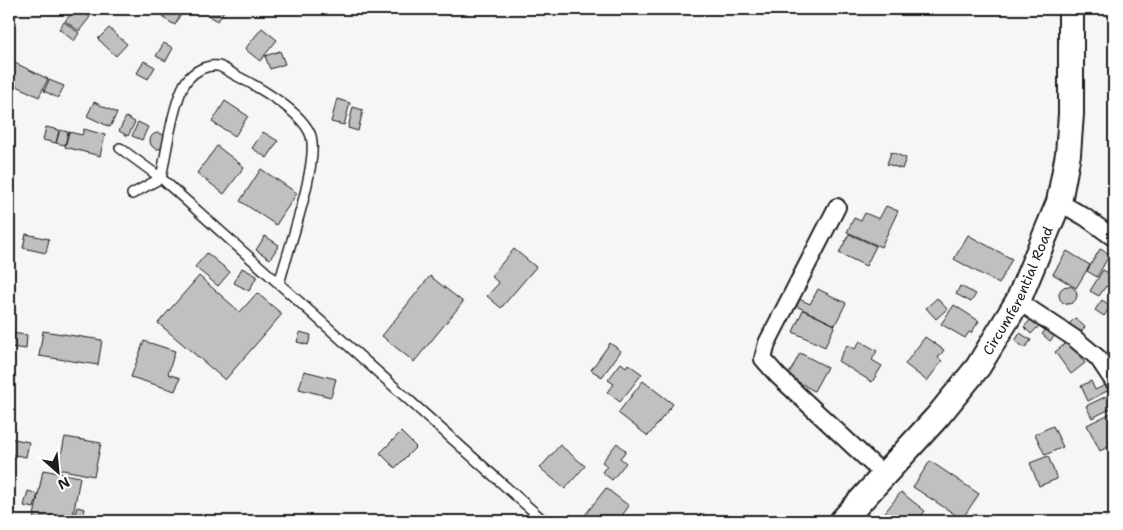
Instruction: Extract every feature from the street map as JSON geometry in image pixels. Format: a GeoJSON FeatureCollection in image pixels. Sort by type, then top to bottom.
{"type":"FeatureCollection","features":[{"type":"Feature","properties":{"kind":"main road","name":"Circumferential Road"},"geometry":{"type":"LineString","coordinates":[[842,521],[938,416],[978,368],[1018,302],[1059,202],[1068,154],[1071,114],[1071,9]]}},
{"type":"Feature","properties":{"kind":"street"},"geometry":{"type":"LineString","coordinates":[[1059,202],[1085,217],[1114,238]]}},
{"type":"Feature","properties":{"kind":"street"},"geometry":{"type":"LineString","coordinates":[[837,207],[767,343],[763,359],[778,376],[884,475]]}},
{"type":"Feature","properties":{"kind":"street"},"geometry":{"type":"LineString","coordinates":[[1018,302],[1074,338],[1098,358],[1114,382]]}},
{"type":"Feature","properties":{"kind":"lane"},"geometry":{"type":"LineString","coordinates":[[132,194],[161,178],[178,97],[187,79],[201,68],[218,66],[265,90],[302,121],[311,136],[312,157],[301,207],[279,284]]}},
{"type":"Feature","properties":{"kind":"lane"},"geometry":{"type":"LineString","coordinates":[[120,148],[161,178],[544,521]]}},
{"type":"Feature","properties":{"kind":"building"},"geometry":{"type":"Polygon","coordinates":[[[75,9],[79,9],[90,17],[79,31],[65,21],[75,9]]]}},
{"type":"Feature","properties":{"kind":"building"},"geometry":{"type":"Polygon","coordinates":[[[168,9],[184,9],[175,25],[163,18],[168,9]]]}},
{"type":"Feature","properties":{"kind":"building"},"geometry":{"type":"Polygon","coordinates":[[[209,9],[225,9],[218,21],[206,14],[209,9]]]}},
{"type":"Feature","properties":{"kind":"building"},"geometry":{"type":"Polygon","coordinates":[[[64,22],[79,33],[74,41],[59,29],[64,22]]]}},
{"type":"Feature","properties":{"kind":"building"},"geometry":{"type":"Polygon","coordinates":[[[109,28],[127,44],[116,56],[98,39],[109,28]]]}},
{"type":"Feature","properties":{"kind":"building"},"geometry":{"type":"Polygon","coordinates":[[[262,28],[277,40],[260,61],[245,49],[262,28]]]}},
{"type":"Feature","properties":{"kind":"building"},"geometry":{"type":"Polygon","coordinates":[[[164,43],[173,48],[166,61],[156,56],[164,43]]]}},
{"type":"Feature","properties":{"kind":"building"},"geometry":{"type":"Polygon","coordinates":[[[280,51],[285,64],[270,69],[265,56],[280,51]]]}},
{"type":"Feature","properties":{"kind":"building"},"geometry":{"type":"Polygon","coordinates":[[[9,60],[48,79],[39,97],[9,82],[9,60]]]}},
{"type":"Feature","properties":{"kind":"building"},"geometry":{"type":"Polygon","coordinates":[[[144,61],[155,67],[148,79],[137,73],[144,61]]]}},
{"type":"Feature","properties":{"kind":"building"},"geometry":{"type":"Polygon","coordinates":[[[49,80],[64,86],[58,98],[44,91],[49,80]]]}},
{"type":"Feature","properties":{"kind":"building"},"geometry":{"type":"Polygon","coordinates":[[[337,99],[350,103],[344,125],[331,122],[337,99]]]}},
{"type":"Feature","properties":{"kind":"building"},"geometry":{"type":"Polygon","coordinates":[[[225,101],[248,116],[235,136],[212,122],[225,101]]]}},
{"type":"Feature","properties":{"kind":"building"},"geometry":{"type":"Polygon","coordinates":[[[94,102],[117,113],[110,127],[87,116],[94,102]]]}},
{"type":"Feature","properties":{"kind":"building"},"geometry":{"type":"Polygon","coordinates":[[[353,107],[363,110],[358,131],[348,128],[353,107]]]}},
{"type":"Feature","properties":{"kind":"building"},"geometry":{"type":"Polygon","coordinates":[[[126,117],[135,122],[128,136],[119,131],[126,117]]]}},
{"type":"Feature","properties":{"kind":"building"},"geometry":{"type":"Polygon","coordinates":[[[138,122],[148,127],[142,140],[132,136],[138,122]]]}},
{"type":"Feature","properties":{"kind":"building"},"geometry":{"type":"Polygon","coordinates":[[[46,127],[59,130],[56,143],[43,140],[46,127]]]}},
{"type":"Feature","properties":{"kind":"building"},"geometry":{"type":"Polygon","coordinates":[[[84,129],[105,135],[100,156],[65,147],[69,132],[82,135],[84,129]]]}},
{"type":"Feature","properties":{"kind":"building"},"geometry":{"type":"Polygon","coordinates":[[[60,130],[68,132],[65,145],[56,143],[60,130]]]}},
{"type":"Feature","properties":{"kind":"building"},"geometry":{"type":"Polygon","coordinates":[[[263,132],[278,141],[267,158],[252,148],[263,132]]]}},
{"type":"Feature","properties":{"kind":"building"},"geometry":{"type":"Polygon","coordinates":[[[155,133],[161,133],[166,138],[164,147],[155,149],[150,144],[150,138],[155,133]]]}},
{"type":"Feature","properties":{"kind":"building"},"geometry":{"type":"Polygon","coordinates":[[[217,146],[244,167],[224,194],[197,173],[217,146]]]}},
{"type":"Feature","properties":{"kind":"building"},"geometry":{"type":"Polygon","coordinates":[[[891,152],[906,158],[902,169],[887,164],[891,152]]]}},
{"type":"Feature","properties":{"kind":"building"},"geometry":{"type":"Polygon","coordinates":[[[261,169],[297,193],[276,225],[240,201],[261,169]]]}},
{"type":"Feature","properties":{"kind":"building"},"geometry":{"type":"Polygon","coordinates":[[[886,206],[898,211],[881,247],[847,232],[854,218],[861,221],[865,213],[879,219],[886,206]]]}},
{"type":"Feature","properties":{"kind":"building"},"geometry":{"type":"Polygon","coordinates":[[[26,234],[49,239],[46,253],[23,248],[26,234]]]}},
{"type":"Feature","properties":{"kind":"building"},"geometry":{"type":"Polygon","coordinates":[[[849,234],[876,246],[866,266],[839,253],[849,234]]]}},
{"type":"Feature","properties":{"kind":"building"},"geometry":{"type":"Polygon","coordinates":[[[968,235],[1012,259],[999,284],[954,259],[968,235]]]}},
{"type":"Feature","properties":{"kind":"building"},"geometry":{"type":"Polygon","coordinates":[[[265,236],[279,245],[270,259],[256,250],[265,236]]]}},
{"type":"Feature","properties":{"kind":"building"},"geometry":{"type":"Polygon","coordinates":[[[514,249],[536,267],[501,308],[487,296],[499,283],[491,276],[514,249]]]}},
{"type":"Feature","properties":{"kind":"building"},"geometry":{"type":"Polygon","coordinates":[[[1100,249],[1110,254],[1097,277],[1087,271],[1100,249]]]}},
{"type":"Feature","properties":{"kind":"building"},"geometry":{"type":"Polygon","coordinates":[[[1067,251],[1090,265],[1076,288],[1053,274],[1067,251]]]}},
{"type":"Feature","properties":{"kind":"building"},"geometry":{"type":"Polygon","coordinates":[[[207,253],[230,272],[218,286],[195,267],[207,253]]]}},
{"type":"Feature","properties":{"kind":"building"},"geometry":{"type":"Polygon","coordinates":[[[242,268],[257,276],[249,291],[234,283],[242,268]]]}},
{"type":"Feature","properties":{"kind":"building"},"geometry":{"type":"Polygon","coordinates":[[[1103,270],[1114,276],[1114,291],[1106,286],[1099,296],[1090,291],[1103,270]]]}},
{"type":"Feature","properties":{"kind":"building"},"geometry":{"type":"Polygon","coordinates":[[[199,276],[240,312],[257,293],[282,314],[225,380],[158,323],[199,276]]]}},
{"type":"Feature","properties":{"kind":"building"},"geometry":{"type":"Polygon","coordinates":[[[430,276],[463,302],[414,362],[382,336],[430,276]]]}},
{"type":"Feature","properties":{"kind":"building"},"geometry":{"type":"Polygon","coordinates":[[[960,286],[976,294],[971,302],[956,294],[960,286]]]}},
{"type":"Feature","properties":{"kind":"building"},"geometry":{"type":"Polygon","coordinates":[[[1068,286],[1074,289],[1077,295],[1074,301],[1068,304],[1062,301],[1059,295],[1062,289],[1068,286]]]}},
{"type":"Feature","properties":{"kind":"building"},"geometry":{"type":"Polygon","coordinates":[[[818,289],[846,303],[835,325],[794,305],[797,298],[810,304],[818,289]]]}},
{"type":"Feature","properties":{"kind":"building"},"geometry":{"type":"Polygon","coordinates":[[[937,298],[947,309],[936,319],[926,308],[937,298]]]}},
{"type":"Feature","properties":{"kind":"building"},"geometry":{"type":"Polygon","coordinates":[[[1102,300],[1111,306],[1104,316],[1095,310],[1102,300]]]}},
{"type":"Feature","properties":{"kind":"building"},"geometry":{"type":"Polygon","coordinates":[[[954,305],[979,321],[965,338],[941,324],[954,305]]]}},
{"type":"Feature","properties":{"kind":"building"},"geometry":{"type":"Polygon","coordinates":[[[803,310],[835,325],[825,347],[793,332],[803,310]]]}},
{"type":"Feature","properties":{"kind":"building"},"geometry":{"type":"Polygon","coordinates":[[[1032,318],[1039,326],[1031,334],[1024,327],[1032,318]]]}},
{"type":"Feature","properties":{"kind":"building"},"geometry":{"type":"Polygon","coordinates":[[[1075,318],[1085,327],[1078,336],[1067,326],[1075,318]]]}},
{"type":"Feature","properties":{"kind":"building"},"geometry":{"type":"Polygon","coordinates":[[[1049,326],[1057,333],[1050,341],[1042,334],[1049,326]]]}},
{"type":"Feature","properties":{"kind":"building"},"geometry":{"type":"Polygon","coordinates":[[[43,331],[102,340],[98,365],[39,356],[43,331]]]}},
{"type":"Feature","properties":{"kind":"building"},"geometry":{"type":"Polygon","coordinates":[[[300,332],[311,335],[308,345],[297,342],[300,332]]]}},
{"type":"Feature","properties":{"kind":"building"},"geometry":{"type":"Polygon","coordinates":[[[11,333],[27,335],[26,349],[10,347],[11,333]]]}},
{"type":"Feature","properties":{"kind":"building"},"geometry":{"type":"Polygon","coordinates":[[[1020,333],[1031,340],[1025,348],[1015,341],[1020,333]]]}},
{"type":"Feature","properties":{"kind":"building"},"geometry":{"type":"Polygon","coordinates":[[[925,337],[944,350],[938,358],[942,361],[927,381],[905,364],[925,337]]]}},
{"type":"Feature","properties":{"kind":"building"},"geometry":{"type":"Polygon","coordinates":[[[144,341],[175,351],[168,374],[180,378],[175,391],[131,377],[144,341]]]}},
{"type":"Feature","properties":{"kind":"building"},"geometry":{"type":"Polygon","coordinates":[[[860,341],[877,351],[872,360],[882,366],[872,382],[838,361],[847,345],[855,349],[860,341]]]}},
{"type":"Feature","properties":{"kind":"building"},"geometry":{"type":"Polygon","coordinates":[[[1069,341],[1085,363],[1071,374],[1055,352],[1069,341]]]}},
{"type":"Feature","properties":{"kind":"building"},"geometry":{"type":"Polygon","coordinates":[[[610,343],[621,351],[602,377],[591,370],[610,343]]]}},
{"type":"Feature","properties":{"kind":"building"},"geometry":{"type":"Polygon","coordinates":[[[800,353],[827,367],[814,391],[788,376],[800,353]]]}},
{"type":"Feature","properties":{"kind":"building"},"geometry":{"type":"Polygon","coordinates":[[[621,363],[626,367],[628,364],[642,374],[620,402],[607,392],[614,384],[608,380],[621,363]]]}},
{"type":"Feature","properties":{"kind":"building"},"geometry":{"type":"Polygon","coordinates":[[[304,371],[336,379],[331,397],[299,389],[304,371]]]}},
{"type":"Feature","properties":{"kind":"building"},"geometry":{"type":"Polygon","coordinates":[[[643,381],[673,404],[648,436],[618,413],[643,381]]]}},
{"type":"Feature","properties":{"kind":"building"},"geometry":{"type":"Polygon","coordinates":[[[1091,381],[1095,390],[1106,385],[1109,390],[1088,401],[1081,386],[1091,381]]]}},
{"type":"Feature","properties":{"kind":"building"},"geometry":{"type":"Polygon","coordinates":[[[1111,394],[1114,407],[1092,418],[1086,406],[1111,394]]]}},
{"type":"Feature","properties":{"kind":"building"},"geometry":{"type":"Polygon","coordinates":[[[1113,412],[1114,444],[1100,451],[1087,425],[1113,412]]]}},
{"type":"Feature","properties":{"kind":"building"},"geometry":{"type":"Polygon","coordinates":[[[1053,426],[1063,447],[1045,455],[1035,434],[1053,426]]]}},
{"type":"Feature","properties":{"kind":"building"},"geometry":{"type":"Polygon","coordinates":[[[401,432],[416,447],[395,468],[380,453],[401,432]]]}},
{"type":"Feature","properties":{"kind":"building"},"geometry":{"type":"Polygon","coordinates":[[[65,437],[101,443],[94,476],[58,469],[65,437]]]}},
{"type":"Feature","properties":{"kind":"building"},"geometry":{"type":"Polygon","coordinates":[[[9,438],[29,442],[26,457],[9,454],[9,438]]]}},
{"type":"Feature","properties":{"kind":"building"},"geometry":{"type":"Polygon","coordinates":[[[617,443],[626,451],[620,458],[626,463],[612,480],[602,472],[607,466],[602,462],[617,443]]]}},
{"type":"Feature","properties":{"kind":"building"},"geometry":{"type":"Polygon","coordinates":[[[560,445],[585,466],[565,489],[540,468],[560,445]]]}},
{"type":"Feature","properties":{"kind":"building"},"geometry":{"type":"Polygon","coordinates":[[[1048,456],[1057,479],[1039,486],[1030,463],[1048,456]]]}},
{"type":"Feature","properties":{"kind":"building"},"geometry":{"type":"Polygon","coordinates":[[[930,461],[979,494],[962,519],[913,487],[930,461]]]}},
{"type":"Feature","properties":{"kind":"building"},"geometry":{"type":"Polygon","coordinates":[[[43,470],[80,477],[72,521],[33,521],[43,470]]]}},
{"type":"Feature","properties":{"kind":"building"},"geometry":{"type":"Polygon","coordinates":[[[606,488],[629,506],[618,521],[585,521],[582,519],[606,488]]]}},
{"type":"Feature","properties":{"kind":"building"},"geometry":{"type":"Polygon","coordinates":[[[28,491],[38,494],[34,508],[24,506],[28,491]]]}},
{"type":"Feature","properties":{"kind":"building"},"geometry":{"type":"Polygon","coordinates":[[[901,492],[925,511],[917,521],[879,520],[901,492]]]}},
{"type":"Feature","properties":{"kind":"building"},"geometry":{"type":"Polygon","coordinates":[[[77,507],[85,509],[82,521],[73,521],[77,507]]]}},
{"type":"Feature","properties":{"kind":"building"},"geometry":{"type":"Polygon","coordinates":[[[1108,516],[1114,519],[1114,521],[1106,521],[1108,516]]]}}]}
